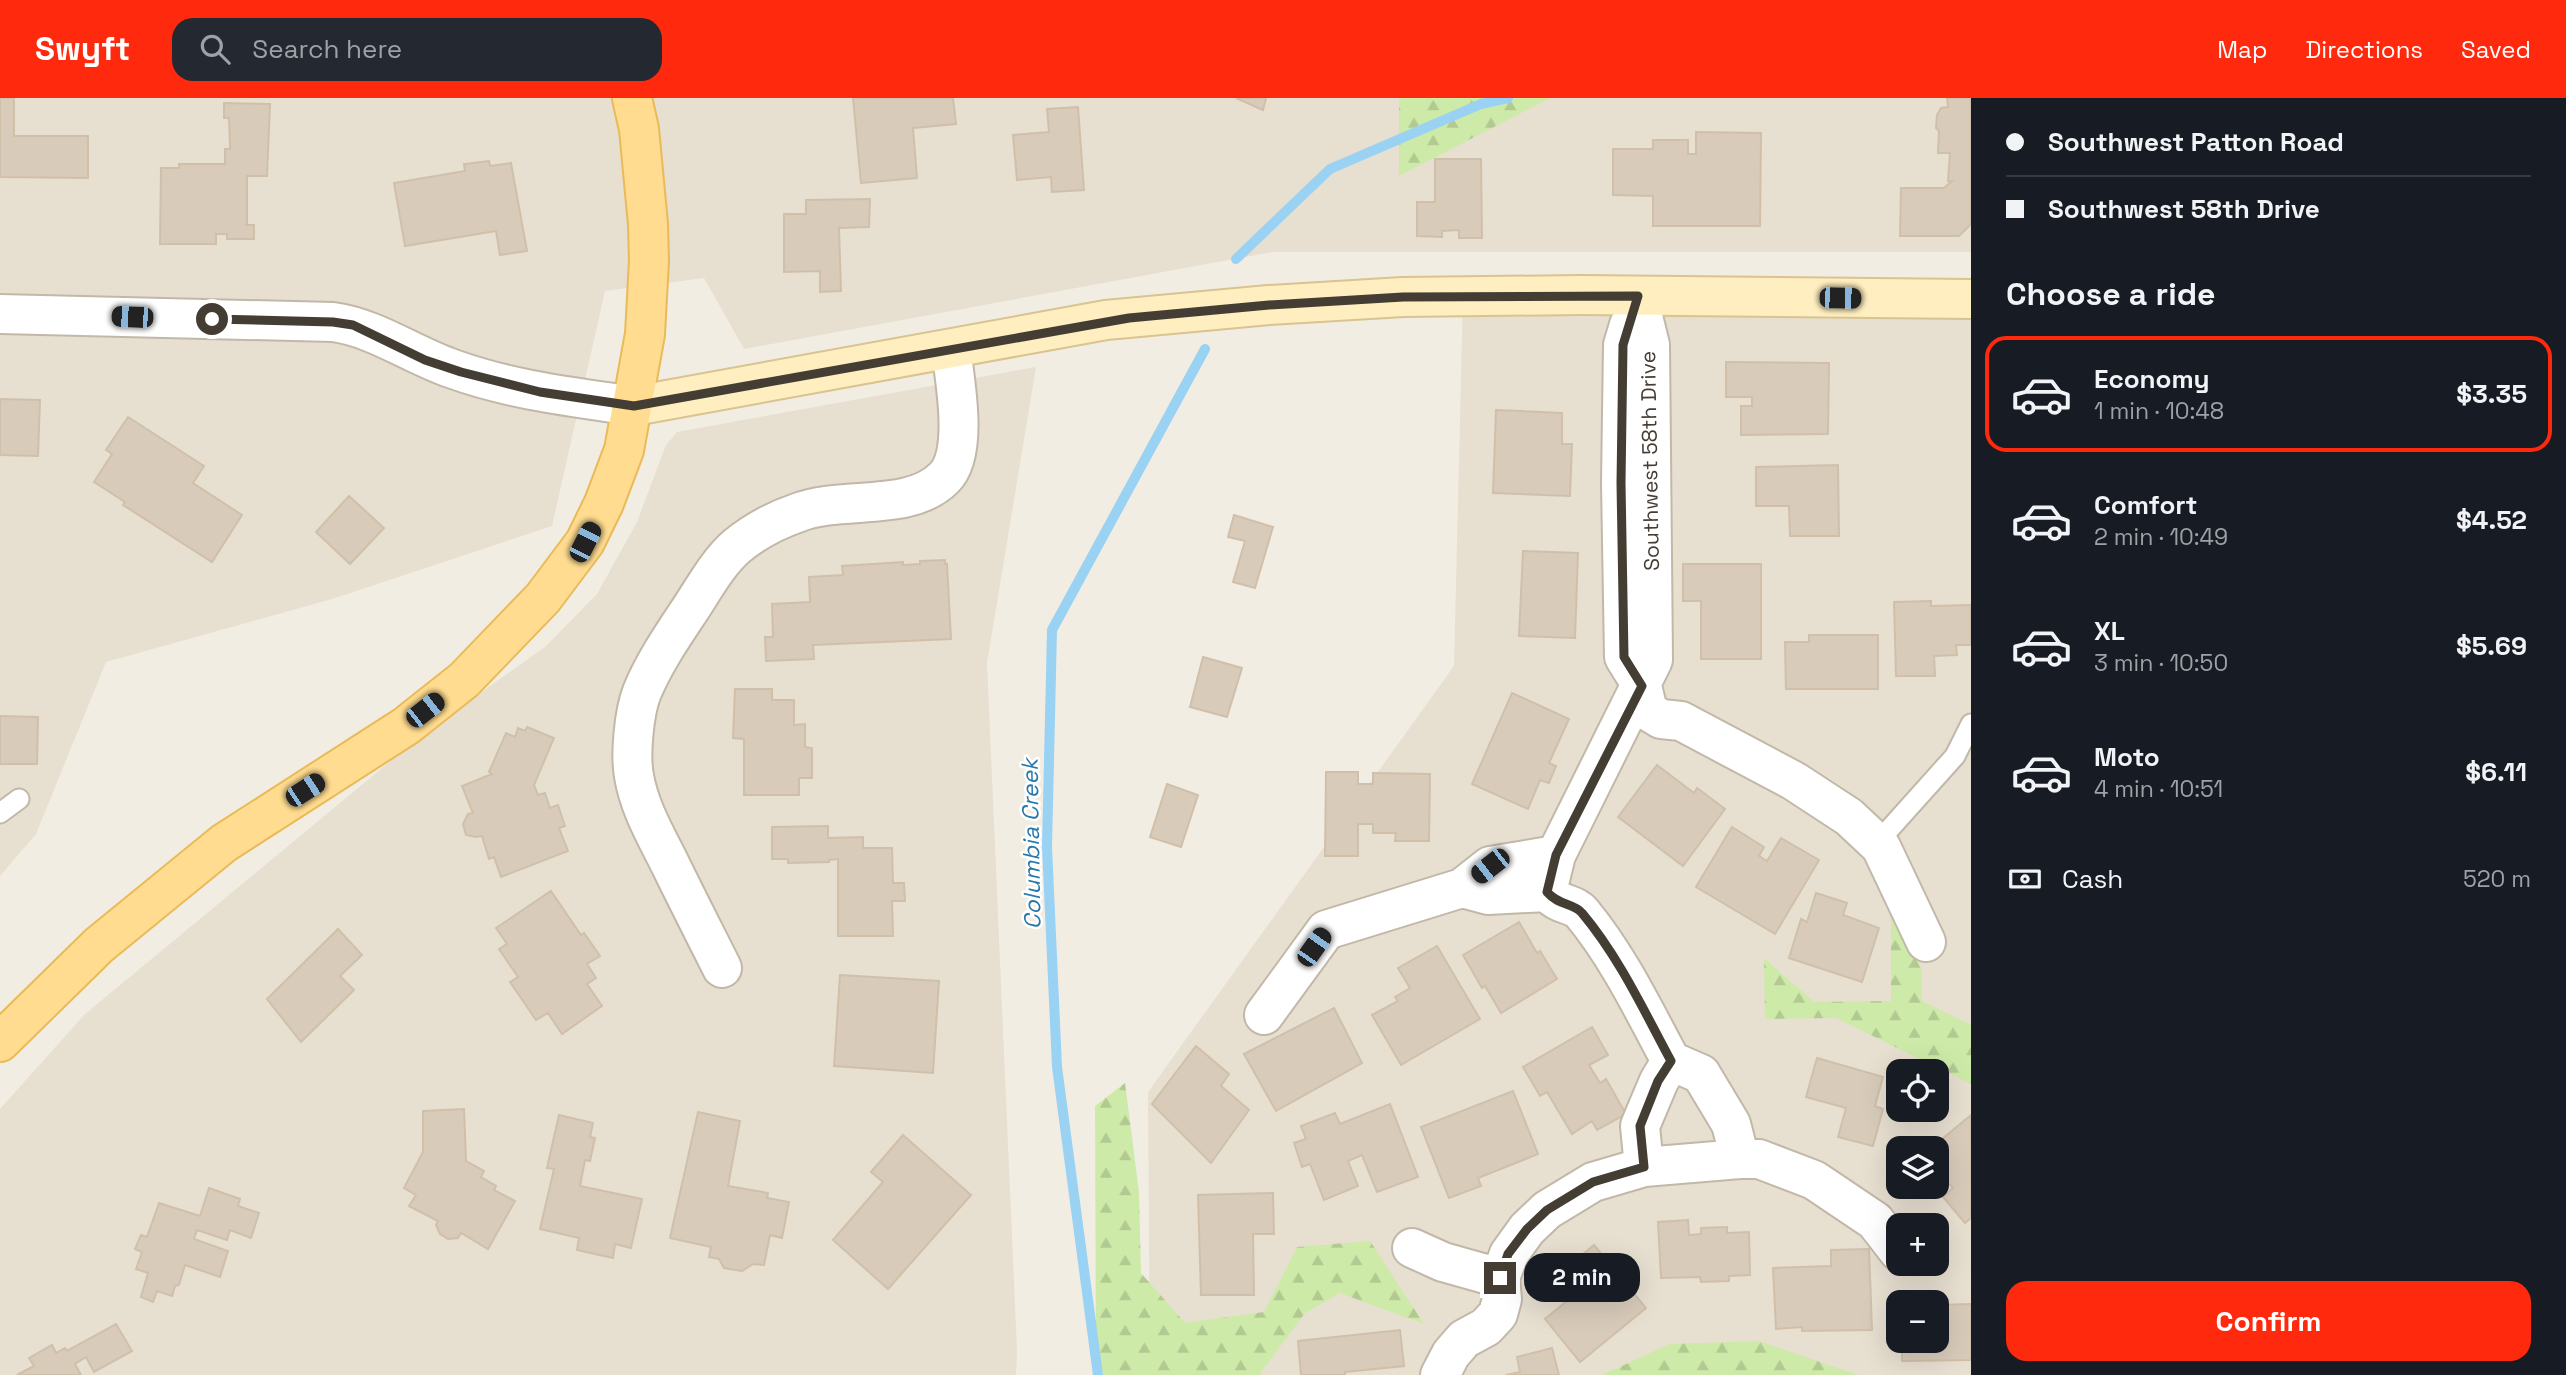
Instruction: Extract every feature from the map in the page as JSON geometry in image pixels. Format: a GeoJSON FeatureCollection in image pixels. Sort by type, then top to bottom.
{"type":"FeatureCollection","features":[{"type":"Feature","properties":{"kind":"main road"},"geometry":{"type":"LineString","coordinates":[[0,1042],[99,945],[224,843],[406,726],[464,680],[517,627],[585,542],[604,503],[624,450],[645,334],[649,261],[642,164],[632,98]]}},
{"type":"Feature","properties":{"kind":"street","name":"Southwest 58th Drive"},"geometry":{"type":"LineString","coordinates":[[1638,296],[1623,345],[1635,484],[1624,657],[1642,686],[1648,711],[1661,719],[1681,721],[1794,781],[1849,817],[1877,843]]}},
{"type":"Feature","properties":{"kind":"street"},"geometry":{"type":"LineString","coordinates":[[0,314],[333,322],[353,325],[425,360],[461,372],[540,392],[634,406],[1107,320],[1256,306],[1403,297],[1971,299]]}},
{"type":"Feature","properties":{"kind":"street"},"geometry":{"type":"LineString","coordinates":[[722,968],[648,819],[633,775],[634,732],[642,694],[674,633],[710,579],[737,546],[772,524],[799,512],[828,504],[900,498],[925,492],[946,477],[958,449],[958,400],[951,349]]}},
{"type":"Feature","properties":{"kind":"street"},"geometry":{"type":"LineString","coordinates":[[1547,892],[1556,855],[1642,686]]}},
{"type":"Feature","properties":{"kind":"street"},"geometry":{"type":"LineString","coordinates":[[1877,843],[1926,942]]}},
{"type":"Feature","properties":{"kind":"street"},"geometry":{"type":"LineString","coordinates":[[1264,1015],[1326,930],[1462,888],[1490,866],[1556,855]]}},
{"type":"Feature","properties":{"kind":"street"},"geometry":{"type":"LineString","coordinates":[[1556,855],[1582,884],[1580,910]]}},
{"type":"Feature","properties":{"kind":"street"},"geometry":{"type":"LineString","coordinates":[[1462,888],[1488,895],[1547,892]]}},
{"type":"Feature","properties":{"kind":"street"},"geometry":{"type":"LineString","coordinates":[[1547,892],[1555,901],[1580,910],[1616,960],[1671,1061],[1701,1074],[1731,1124],[1740,1159]]}},
{"type":"Feature","properties":{"kind":"street"},"geometry":{"type":"LineString","coordinates":[[1644,1167],[1640,1126],[1658,1081],[1671,1061]]}},
{"type":"Feature","properties":{"kind":"street"},"geometry":{"type":"LineString","coordinates":[[1440,1375],[1451,1354],[1464,1339],[1486,1328],[1498,1314],[1502,1299],[1500,1278],[1508,1254],[1527,1229],[1547,1210],[1593,1182],[1644,1167],[1759,1159],[1814,1180],[1875,1221],[1886,1235]]}},
{"type":"Feature","properties":{"kind":"street"},"geometry":{"type":"LineString","coordinates":[[1412,1248],[1443,1262],[1500,1278]]}},
{"type":"Feature","properties":{"kind":"lane"},"geometry":{"type":"LineString","coordinates":[[1877,843],[1955,756],[1971,724]]}},
{"type":"Feature","properties":{"kind":"lane"},"geometry":{"type":"LineString","coordinates":[[0,813],[19,799]]}},
{"type":"Feature","properties":{"kind":"shaded area"},"geometry":{"type":"Polygon","coordinates":[[[0,98],[1971,98],[1971,252],[1272,252],[744,349],[704,278],[605,291],[552,526],[332,599],[106,662],[36,834],[0,876],[0,98]]]}},
{"type":"Feature","properties":{"kind":"shaded area"},"geometry":{"type":"Polygon","coordinates":[[[1463,296],[1971,299],[1971,1375],[1150,1375],[1148,1092],[1454,666],[1463,296]]]}},
{"type":"Feature","properties":{"kind":"shaded area"},"geometry":{"type":"Polygon","coordinates":[[[1036,367],[987,663],[1016,1375],[0,1375],[0,1109],[84,1015],[428,730],[545,647],[597,594],[637,522],[666,445],[677,432],[1036,367]]]}},
{"type":"Feature","properties":{"kind":"green space"},"geometry":{"type":"Polygon","coordinates":[[[1399,98],[1550,98],[1399,176],[1399,98]]]}},
{"type":"Feature","properties":{"kind":"green space"},"geometry":{"type":"Polygon","coordinates":[[[1891,901],[1922,971],[1922,1001],[1971,1025],[1971,1084],[1949,1073],[1949,1059],[1920,1059],[1836,1018],[1765,1019],[1764,958],[1814,1002],[1891,1001],[1891,901]]]}},
{"type":"Feature","properties":{"kind":"green space"},"geometry":{"type":"Polygon","coordinates":[[[1125,1083],[1139,1192],[1141,1273],[1185,1323],[1264,1312],[1297,1247],[1370,1241],[1424,1324],[1340,1293],[1305,1313],[1259,1375],[1096,1375],[1095,1106],[1125,1083]]]}},
{"type":"Feature","properties":{"kind":"green space"},"geometry":{"type":"Polygon","coordinates":[[[1759,1341],[1858,1375],[1602,1375],[1670,1344],[1759,1341]]]}},
{"type":"Feature","properties":{"kind":"building"},"geometry":{"type":"Polygon","coordinates":[[[0,98],[14,98],[14,136],[88,136],[88,178],[0,177],[0,98]]]}},
{"type":"Feature","properties":{"kind":"building"},"geometry":{"type":"Polygon","coordinates":[[[853,98],[953,98],[956,124],[913,128],[917,178],[861,183],[853,98]]]}},
{"type":"Feature","properties":{"kind":"building"},"geometry":{"type":"Polygon","coordinates":[[[1236,98],[1266,98],[1263,110],[1236,98]]]}},
{"type":"Feature","properties":{"kind":"building"},"geometry":{"type":"Polygon","coordinates":[[[1947,98],[1971,98],[1971,224],[1959,236],[1900,236],[1901,188],[1944,188],[1952,181],[1948,181],[1950,153],[1938,153],[1939,131],[1936,128],[1937,115],[1941,108],[1948,107],[1947,98]]]}},
{"type":"Feature","properties":{"kind":"building"},"geometry":{"type":"Polygon","coordinates":[[[224,103],[270,104],[267,176],[247,176],[247,225],[254,225],[254,239],[227,239],[227,234],[216,234],[216,244],[160,244],[161,168],[179,168],[179,164],[225,164],[225,149],[230,149],[230,145],[229,118],[224,118],[224,103]]]}},
{"type":"Feature","properties":{"kind":"building"},"geometry":{"type":"Polygon","coordinates":[[[1078,107],[1084,190],[1052,192],[1051,177],[1017,180],[1013,135],[1049,132],[1047,109],[1078,107]]]}},
{"type":"Feature","properties":{"kind":"building"},"geometry":{"type":"Polygon","coordinates":[[[1696,132],[1761,133],[1760,226],[1653,226],[1653,196],[1613,195],[1613,149],[1653,149],[1653,140],[1688,140],[1688,154],[1696,154],[1696,132]]]}},
{"type":"Feature","properties":{"kind":"building"},"geometry":{"type":"Polygon","coordinates":[[[1435,159],[1481,159],[1482,238],[1459,238],[1459,230],[1442,231],[1442,237],[1417,236],[1417,202],[1435,202],[1435,159]]]}},
{"type":"Feature","properties":{"kind":"building"},"geometry":{"type":"Polygon","coordinates":[[[489,161],[490,166],[511,163],[527,251],[500,255],[496,231],[405,246],[394,183],[465,171],[464,164],[489,161]]]}},
{"type":"Feature","properties":{"kind":"building"},"geometry":{"type":"Polygon","coordinates":[[[870,199],[869,227],[839,228],[841,291],[820,292],[820,271],[784,272],[784,214],[806,214],[806,200],[870,199]]]}},
{"type":"Feature","properties":{"kind":"building"},"geometry":{"type":"Polygon","coordinates":[[[1726,362],[1829,363],[1828,434],[1741,435],[1741,406],[1752,406],[1752,397],[1726,397],[1726,362]]]}},
{"type":"Feature","properties":{"kind":"building"},"geometry":{"type":"Polygon","coordinates":[[[0,399],[40,400],[38,456],[0,455],[0,399]]]}},
{"type":"Feature","properties":{"kind":"building"},"geometry":{"type":"Polygon","coordinates":[[[1496,410],[1562,413],[1562,444],[1572,444],[1570,496],[1493,493],[1496,410]]]}},
{"type":"Feature","properties":{"kind":"building"},"geometry":{"type":"Polygon","coordinates":[[[128,417],[204,466],[193,483],[242,515],[212,562],[123,505],[125,502],[94,482],[112,454],[106,450],[128,417]]]}},
{"type":"Feature","properties":{"kind":"building"},"geometry":{"type":"Polygon","coordinates":[[[1838,465],[1839,536],[1790,536],[1789,506],[1756,506],[1756,467],[1838,465]]]}},
{"type":"Feature","properties":{"kind":"building"},"geometry":{"type":"Polygon","coordinates":[[[349,496],[384,528],[350,564],[316,532],[349,496]]]}},
{"type":"Feature","properties":{"kind":"building"},"geometry":{"type":"Polygon","coordinates":[[[1234,515],[1273,527],[1255,588],[1233,582],[1245,541],[1228,537],[1234,515]]]}},
{"type":"Feature","properties":{"kind":"building"},"geometry":{"type":"Polygon","coordinates":[[[1523,551],[1578,553],[1575,638],[1519,636],[1523,551]]]}},
{"type":"Feature","properties":{"kind":"building"},"geometry":{"type":"Polygon","coordinates":[[[945,560],[951,639],[813,645],[814,659],[766,661],[765,637],[773,637],[772,604],[810,602],[809,577],[843,575],[842,566],[903,562],[903,565],[945,560]]]}},
{"type":"Feature","properties":{"kind":"building"},"geometry":{"type":"Polygon","coordinates":[[[1683,564],[1761,564],[1761,659],[1701,659],[1701,601],[1683,601],[1683,564]]]}},
{"type":"Feature","properties":{"kind":"building"},"geometry":{"type":"Polygon","coordinates":[[[1931,601],[1931,606],[1971,605],[1971,645],[1956,645],[1957,655],[1934,656],[1935,676],[1896,676],[1894,602],[1931,601]]]}},
{"type":"Feature","properties":{"kind":"building"},"geometry":{"type":"Polygon","coordinates":[[[1809,635],[1878,635],[1878,689],[1786,689],[1785,642],[1809,642],[1809,635]]]}},
{"type":"Feature","properties":{"kind":"building"},"geometry":{"type":"Polygon","coordinates":[[[1203,657],[1242,668],[1227,717],[1190,707],[1203,657]]]}},
{"type":"Feature","properties":{"kind":"building"},"geometry":{"type":"Polygon","coordinates":[[[735,689],[772,689],[772,700],[794,700],[794,725],[805,724],[805,747],[812,748],[812,778],[799,778],[799,795],[744,795],[744,739],[733,738],[735,689]]]}},
{"type":"Feature","properties":{"kind":"building"},"geometry":{"type":"Polygon","coordinates":[[[1512,693],[1569,719],[1549,763],[1556,766],[1549,783],[1540,780],[1528,809],[1472,784],[1512,693]]]}},
{"type":"Feature","properties":{"kind":"building"},"geometry":{"type":"Polygon","coordinates":[[[0,716],[38,717],[37,764],[0,764],[0,716]]]}},
{"type":"Feature","properties":{"kind":"building"},"geometry":{"type":"Polygon","coordinates":[[[527,727],[554,738],[534,785],[538,795],[545,793],[550,808],[558,805],[565,826],[559,828],[568,851],[501,877],[494,857],[489,859],[482,836],[466,835],[463,824],[468,814],[473,813],[462,786],[492,774],[489,772],[506,733],[515,737],[518,728],[525,731],[527,727]]]}},
{"type":"Feature","properties":{"kind":"building"},"geometry":{"type":"Polygon","coordinates":[[[1657,765],[1694,793],[1697,788],[1725,809],[1683,866],[1618,817],[1657,765]]]}},
{"type":"Feature","properties":{"kind":"building"},"geometry":{"type":"Polygon","coordinates":[[[1326,772],[1358,772],[1358,784],[1373,784],[1373,773],[1430,774],[1429,841],[1395,841],[1396,833],[1373,833],[1373,824],[1358,824],[1358,856],[1325,856],[1326,772]]]}},
{"type":"Feature","properties":{"kind":"building"},"geometry":{"type":"Polygon","coordinates":[[[1167,784],[1198,795],[1181,847],[1150,837],[1167,784]]]}},
{"type":"Feature","properties":{"kind":"building"},"geometry":{"type":"Polygon","coordinates":[[[828,826],[828,838],[863,837],[863,848],[892,848],[893,883],[904,883],[905,901],[892,901],[893,936],[838,936],[838,859],[829,862],[788,863],[788,859],[772,859],[772,827],[828,826]]]}},
{"type":"Feature","properties":{"kind":"building"},"geometry":{"type":"Polygon","coordinates":[[[1732,827],[1764,847],[1759,856],[1767,861],[1781,838],[1819,860],[1775,934],[1696,887],[1732,827]]]}},
{"type":"Feature","properties":{"kind":"building"},"geometry":{"type":"Polygon","coordinates":[[[551,891],[581,935],[584,933],[600,956],[587,964],[596,978],[587,984],[602,1006],[562,1034],[548,1013],[536,1020],[510,982],[518,977],[499,949],[507,944],[496,928],[551,891]]]}},
{"type":"Feature","properties":{"kind":"building"},"geometry":{"type":"Polygon","coordinates":[[[1816,893],[1847,903],[1843,915],[1879,928],[1862,982],[1789,958],[1801,919],[1807,922],[1816,893]]]}},
{"type":"Feature","properties":{"kind":"building"},"geometry":{"type":"Polygon","coordinates":[[[1519,922],[1537,953],[1540,951],[1557,979],[1501,1013],[1485,986],[1482,988],[1463,955],[1519,922]]]}},
{"type":"Feature","properties":{"kind":"building"},"geometry":{"type":"Polygon","coordinates":[[[338,929],[362,955],[340,976],[354,990],[301,1042],[267,999],[338,929]]]}},
{"type":"Feature","properties":{"kind":"building"},"geometry":{"type":"Polygon","coordinates":[[[1437,946],[1480,1019],[1401,1065],[1372,1015],[1398,1001],[1395,997],[1410,988],[1398,968],[1437,946]]]}},
{"type":"Feature","properties":{"kind":"building"},"geometry":{"type":"Polygon","coordinates":[[[840,975],[939,981],[933,1073],[834,1066],[840,975]]]}},
{"type":"Feature","properties":{"kind":"building"},"geometry":{"type":"Polygon","coordinates":[[[1334,1008],[1362,1063],[1276,1111],[1244,1054],[1334,1008]]]}},
{"type":"Feature","properties":{"kind":"building"},"geometry":{"type":"Polygon","coordinates":[[[1592,1027],[1608,1055],[1589,1065],[1600,1083],[1606,1079],[1626,1114],[1597,1130],[1592,1121],[1572,1134],[1547,1092],[1540,1096],[1523,1067],[1592,1027]]]}},
{"type":"Feature","properties":{"kind":"building"},"geometry":{"type":"Polygon","coordinates":[[[1196,1046],[1229,1074],[1221,1086],[1249,1110],[1211,1163],[1152,1104],[1196,1046]]]}},
{"type":"Feature","properties":{"kind":"building"},"geometry":{"type":"Polygon","coordinates":[[[1817,1058],[1883,1077],[1875,1106],[1883,1109],[1873,1146],[1838,1137],[1846,1108],[1806,1097],[1817,1058]]]}},
{"type":"Feature","properties":{"kind":"building"},"geometry":{"type":"Polygon","coordinates":[[[1513,1091],[1538,1154],[1478,1178],[1481,1186],[1449,1198],[1421,1127],[1513,1091]]]}},
{"type":"Feature","properties":{"kind":"building"},"geometry":{"type":"Polygon","coordinates":[[[1390,1104],[1418,1177],[1377,1192],[1362,1155],[1348,1161],[1358,1186],[1324,1200],[1310,1164],[1302,1167],[1294,1143],[1306,1139],[1301,1126],[1335,1113],[1340,1124],[1390,1104]]]}},
{"type":"Feature","properties":{"kind":"building"},"geometry":{"type":"Polygon","coordinates":[[[464,1109],[466,1161],[484,1171],[481,1177],[496,1186],[494,1190],[515,1201],[488,1249],[461,1233],[458,1238],[448,1239],[440,1234],[436,1225],[438,1221],[409,1206],[416,1195],[404,1188],[423,1152],[423,1111],[464,1109]]]}},
{"type":"Feature","properties":{"kind":"building"},"geometry":{"type":"Polygon","coordinates":[[[698,1112],[740,1121],[728,1186],[768,1193],[767,1198],[789,1202],[782,1238],[770,1235],[764,1265],[753,1264],[742,1271],[724,1268],[719,1259],[709,1257],[711,1247],[670,1238],[698,1112]]]}},
{"type":"Feature","properties":{"kind":"building"},"geometry":{"type":"Polygon","coordinates":[[[559,1115],[593,1123],[590,1137],[595,1138],[590,1161],[585,1160],[580,1186],[642,1199],[631,1248],[615,1244],[613,1258],[577,1250],[579,1238],[540,1229],[554,1169],[547,1168],[559,1115]]]}},
{"type":"Feature","properties":{"kind":"building"},"geometry":{"type":"Polygon","coordinates":[[[1971,1115],[1971,1218],[1965,1223],[1945,1199],[1949,1199],[1949,1192],[1953,1188],[1949,1183],[1949,1136],[1946,1136],[1971,1115]]]}},
{"type":"Feature","properties":{"kind":"building"},"geometry":{"type":"Polygon","coordinates":[[[903,1135],[971,1195],[888,1289],[833,1240],[883,1182],[871,1172],[903,1135]]]}},
{"type":"Feature","properties":{"kind":"building"},"geometry":{"type":"Polygon","coordinates":[[[209,1188],[240,1199],[238,1206],[259,1213],[251,1238],[230,1230],[227,1240],[197,1230],[194,1239],[228,1251],[220,1277],[185,1265],[179,1285],[175,1286],[172,1296],[157,1291],[153,1302],[141,1297],[148,1273],[136,1269],[142,1252],[135,1249],[141,1235],[147,1237],[159,1203],[200,1216],[209,1188]]]}},
{"type":"Feature","properties":{"kind":"building"},"geometry":{"type":"Polygon","coordinates":[[[1273,1193],[1274,1234],[1253,1234],[1254,1295],[1201,1295],[1198,1195],[1273,1193]]]}},
{"type":"Feature","properties":{"kind":"building"},"geometry":{"type":"Polygon","coordinates":[[[1688,1220],[1689,1235],[1701,1234],[1701,1228],[1727,1227],[1727,1233],[1749,1232],[1750,1275],[1729,1276],[1729,1281],[1701,1282],[1700,1277],[1661,1278],[1658,1222],[1688,1220]]]}},
{"type":"Feature","properties":{"kind":"building"},"geometry":{"type":"Polygon","coordinates":[[[1594,1245],[1646,1308],[1580,1362],[1545,1319],[1579,1291],[1563,1271],[1594,1245]]]}},
{"type":"Feature","properties":{"kind":"building"},"geometry":{"type":"Polygon","coordinates":[[[1869,1249],[1872,1330],[1802,1331],[1802,1327],[1776,1329],[1773,1268],[1831,1266],[1831,1250],[1869,1249]]]}},
{"type":"Feature","properties":{"kind":"building"},"geometry":{"type":"Polygon","coordinates":[[[1971,1304],[1971,1360],[1902,1361],[1902,1353],[1949,1353],[1949,1305],[1971,1304]]]}},
{"type":"Feature","properties":{"kind":"building"},"geometry":{"type":"Polygon","coordinates":[[[116,1324],[132,1351],[94,1372],[86,1357],[75,1364],[81,1375],[17,1375],[34,1366],[29,1358],[52,1345],[56,1353],[65,1348],[67,1351],[116,1324]]]}},
{"type":"Feature","properties":{"kind":"building"},"geometry":{"type":"Polygon","coordinates":[[[1400,1330],[1404,1366],[1345,1372],[1345,1375],[1301,1375],[1298,1341],[1400,1330]]]}},
{"type":"Feature","properties":{"kind":"building"},"geometry":{"type":"Polygon","coordinates":[[[1552,1348],[1559,1375],[1506,1375],[1520,1372],[1517,1357],[1552,1348]]]}},
{"type":"Feature","properties":{"kind":"waterway","name":"Columbia Creek"},"geometry":{"type":"LineString","coordinates":[[1236,259],[1330,169],[1481,104],[1508,98]]}},
{"type":"Feature","properties":{"kind":"waterway","name":"Columbia Creek"},"geometry":{"type":"LineString","coordinates":[[1098,1375],[1057,1067],[1047,847],[1052,630],[1205,349]]}},
{"type":"Feature","properties":{"kind":"route"},"geometry":{"type":"LineString","coordinates":[[212,319],[333,322],[353,325],[425,360],[461,372],[540,392],[634,406],[1107,320],[1269,305],[1403,297],[1638,296],[1623,345],[1621,483],[1624,657],[1642,686],[1556,855],[1547,892],[1555,901],[1580,910],[1616,960],[1671,1061],[1658,1081],[1640,1126],[1644,1167],[1593,1182],[1547,1210],[1527,1229],[1508,1254],[1500,1278]]}}]}
